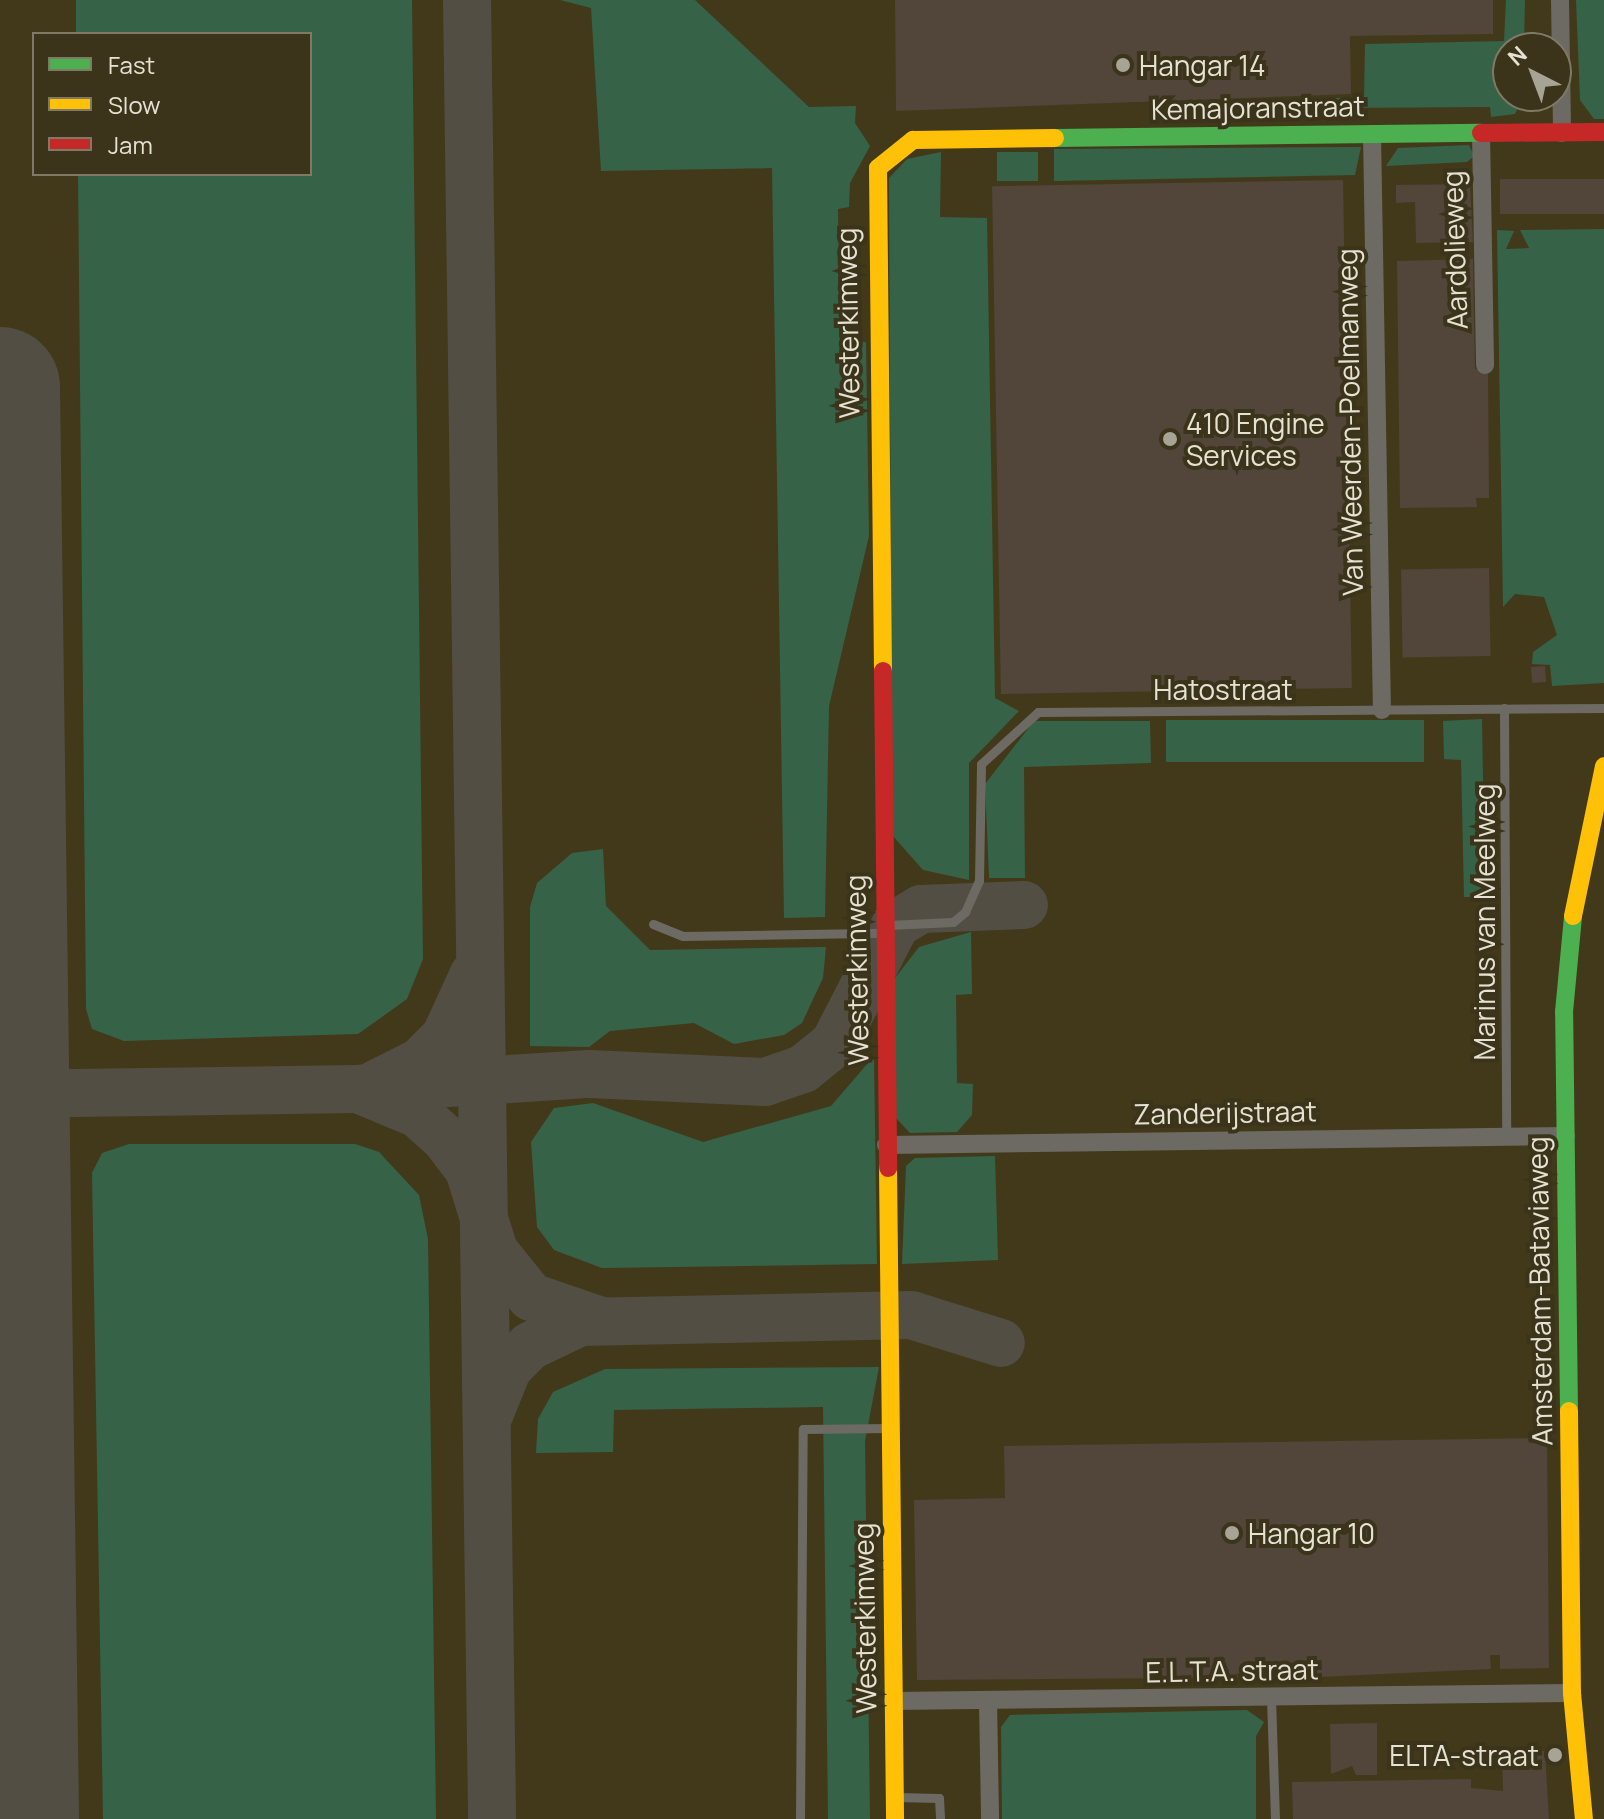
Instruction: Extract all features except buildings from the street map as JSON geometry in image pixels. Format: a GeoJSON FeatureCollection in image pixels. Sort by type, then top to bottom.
{"type":"FeatureCollection","features":[{"type":"Feature","properties":{"kind":"street"},"geometry":{"type":"LineString","coordinates":[[1560,0],[1562,133]]}},
{"type":"Feature","properties":{"kind":"street","name":"Kemajoranstraat"},"geometry":{"type":"LineString","coordinates":[[913,140],[1604,132]]}},
{"type":"Feature","properties":{"kind":"street","name":"Aardolieweg"},"geometry":{"type":"LineString","coordinates":[[1481,133],[1485,365]]}},
{"type":"Feature","properties":{"kind":"street","name":"Van Weerden-Poelmanweg"},"geometry":{"type":"LineString","coordinates":[[1372,134],[1382,710]]}},
{"type":"Feature","properties":{"kind":"street","name":"Westerkimweg"},"geometry":{"type":"LineString","coordinates":[[895,1819],[873,184],[892,151],[913,140]]}},
{"type":"Feature","properties":{"kind":"street","name":"Amsterdam-Bataviaweg"},"geometry":{"type":"LineString","coordinates":[[1584,1819],[1572,1693],[1565,960],[1604,766]]}},
{"type":"Feature","properties":{"kind":"street","name":"Zanderijstraat"},"geometry":{"type":"LineString","coordinates":[[886,1145],[1566,1136]]}},
{"type":"Feature","properties":{"kind":"street","name":"E.L.T.A. straat"},"geometry":{"type":"LineString","coordinates":[[893,1701],[1572,1693]]}},
{"type":"Feature","properties":{"kind":"street"},"geometry":{"type":"LineString","coordinates":[[988,1700],[990,1819]]}},
{"type":"Feature","properties":{"kind":"lane","name":"Marinus van Meelweg"},"geometry":{"type":"LineString","coordinates":[[1504,708],[1506,1135]]}},
{"type":"Feature","properties":{"kind":"lane","name":"Hatostraat"},"geometry":{"type":"LineString","coordinates":[[883,929],[953,922],[979,881],[981,764],[1038,712],[1604,708]]}},
{"type":"Feature","properties":{"kind":"lane"},"geometry":{"type":"LineString","coordinates":[[653,924],[683,936],[883,929]]}},
{"type":"Feature","properties":{"kind":"lane"},"geometry":{"type":"LineString","coordinates":[[800,1819],[803,1429],[890,1428]]}},
{"type":"Feature","properties":{"kind":"lane"},"geometry":{"type":"LineString","coordinates":[[1271,1698],[1275,1819]]}},
{"type":"Feature","properties":{"kind":"lane"},"geometry":{"type":"LineString","coordinates":[[894,1797],[939,1798],[940,1819]]}},
{"type":"Feature","properties":{"kind":"shaded area"},"geometry":{"type":"Polygon","coordinates":[[[0,0],[1604,0],[1604,1819],[0,1819],[0,0]]]}},
{"type":"Feature","properties":{"kind":"green space"},"geometry":{"type":"Polygon","coordinates":[[[76,0],[412,0],[423,959],[407,999],[358,1034],[124,1041],[92,1029],[86,1009],[78,176],[312,176],[312,32],[76,32],[76,0]]]}},
{"type":"Feature","properties":{"kind":"green space"},"geometry":{"type":"Polygon","coordinates":[[[560,0],[695,0],[809,107],[856,106],[855,123],[870,146],[850,183],[849,207],[838,209],[840,341],[866,342],[869,536],[829,706],[825,917],[784,918],[772,168],[601,171],[591,8],[560,0]]]}},
{"type":"Feature","properties":{"kind":"green space"},"geometry":{"type":"Polygon","coordinates":[[[1506,0],[1525,0],[1524,32],[1504,32],[1506,0]]]}},
{"type":"Feature","properties":{"kind":"green space"},"geometry":{"type":"Polygon","coordinates":[[[1576,0],[1604,0],[1604,119],[1594,119],[1580,100],[1576,0]]]}},
{"type":"Feature","properties":{"kind":"green space"},"geometry":{"type":"Polygon","coordinates":[[[1492,41],[1492,112],[1516,112],[1491,117],[1490,107],[1334,108],[1335,98],[1364,97],[1365,44],[1492,41]]]}},
{"type":"Feature","properties":{"kind":"green space"},"geometry":{"type":"Polygon","coordinates":[[[1469,145],[1474,156],[1467,162],[1386,166],[1398,148],[1469,145]]]}},
{"type":"Feature","properties":{"kind":"green space"},"geometry":{"type":"Polygon","coordinates":[[[1361,147],[1355,175],[1054,181],[1054,149],[1361,147]]]}},
{"type":"Feature","properties":{"kind":"green space"},"geometry":{"type":"Polygon","coordinates":[[[941,152],[940,217],[987,218],[995,698],[1019,711],[969,763],[969,880],[923,870],[892,835],[889,178],[907,159],[941,152]]]}},
{"type":"Feature","properties":{"kind":"green space"},"geometry":{"type":"Polygon","coordinates":[[[997,152],[1038,152],[1038,181],[997,181],[997,152]]]}},
{"type":"Feature","properties":{"kind":"green space"},"geometry":{"type":"Polygon","coordinates":[[[1604,229],[1604,683],[1552,686],[1550,665],[1532,664],[1533,652],[1557,635],[1544,597],[1515,594],[1503,607],[1497,230],[1514,231],[1506,249],[1529,248],[1520,230],[1604,229]]]}},
{"type":"Feature","properties":{"kind":"green space"},"geometry":{"type":"Polygon","coordinates":[[[1482,719],[1485,897],[1464,897],[1461,760],[1444,759],[1443,721],[1482,719]]]}},
{"type":"Feature","properties":{"kind":"green space"},"geometry":{"type":"Polygon","coordinates":[[[1166,720],[1424,720],[1424,762],[1166,762],[1166,720]]]}},
{"type":"Feature","properties":{"kind":"green space"},"geometry":{"type":"Polygon","coordinates":[[[1034,721],[1150,721],[1151,763],[1024,767],[1025,878],[989,878],[985,784],[1034,721]]]}},
{"type":"Feature","properties":{"kind":"green space"},"geometry":{"type":"Polygon","coordinates":[[[603,849],[606,906],[650,950],[826,947],[823,978],[802,1023],[784,1035],[734,1044],[694,1023],[610,1031],[589,1047],[530,1046],[530,907],[537,883],[572,853],[603,849]]]}},
{"type":"Feature","properties":{"kind":"green space"},"geometry":{"type":"Polygon","coordinates":[[[971,932],[972,994],[956,995],[957,1083],[973,1084],[972,1115],[957,1132],[910,1133],[895,1117],[892,982],[919,947],[971,932]]]}},
{"type":"Feature","properties":{"kind":"green space"},"geometry":{"type":"Polygon","coordinates":[[[874,1056],[877,1264],[602,1268],[554,1250],[537,1227],[531,1142],[554,1108],[593,1103],[703,1142],[831,1106],[874,1056]]]}},
{"type":"Feature","properties":{"kind":"green space"},"geometry":{"type":"Polygon","coordinates":[[[129,1144],[355,1144],[379,1152],[419,1195],[428,1239],[436,1819],[103,1819],[92,1173],[102,1153],[129,1144]]]}},
{"type":"Feature","properties":{"kind":"green space"},"geometry":{"type":"Polygon","coordinates":[[[995,1156],[998,1260],[902,1264],[906,1166],[915,1158],[995,1156]]]}},
{"type":"Feature","properties":{"kind":"green space"},"geometry":{"type":"Polygon","coordinates":[[[879,1367],[865,1441],[870,1819],[828,1819],[823,1407],[614,1410],[613,1452],[536,1453],[538,1419],[553,1392],[605,1369],[879,1367]]]}},
{"type":"Feature","properties":{"kind":"green space"},"geometry":{"type":"Polygon","coordinates":[[[1247,1710],[1264,1722],[1256,1736],[1256,1819],[1002,1819],[1001,1727],[1010,1715],[1247,1710]]]}},
{"type":"Feature","properties":{"kind":"taxiway"},"geometry":{"type":"LineString","coordinates":[[467,0],[492,1819]]}},
{"type":"Feature","properties":{"kind":"taxiway"},"geometry":{"type":"LineString","coordinates":[[0,1094],[356,1089],[590,1074],[765,1082],[803,1069],[834,1044],[896,924],[921,909],[1024,905]]}},
{"type":"Feature","properties":{"kind":"taxiway"},"geometry":{"type":"LineString","coordinates":[[376,1084],[420,1062],[445,1037],[474,974]]}},
{"type":"Feature","properties":{"kind":"taxiway"},"geometry":{"type":"LineString","coordinates":[[8,1000],[13,1060],[31,1084],[60,1095]]}},
{"type":"Feature","properties":{"kind":"taxiway"},"geometry":{"type":"LineString","coordinates":[[363,1091],[418,1114],[445,1138],[469,1170],[494,1251],[531,1297],[598,1320]]}},
{"type":"Feature","properties":{"kind":"taxiway"},"geometry":{"type":"LineString","coordinates":[[10,1155],[22,1114],[60,1095]]}},
{"type":"Feature","properties":{"kind":"taxiway"},"geometry":{"type":"LineString","coordinates":[[489,1415],[508,1368],[530,1346],[580,1322],[911,1315],[1001,1343]]}},
{"type":"Feature","properties":{"kind":"runway"},"geometry":{"type":"LineString","coordinates":[[0,387],[19,1819]]}},
{"type":"Feature","properties":{"kind":"traffic: fast"},"geometry":{"type":"LineString","coordinates":[[1055,138],[1481,133]]}},
{"type":"Feature","properties":{"kind":"traffic: fast"},"geometry":{"type":"LineString","coordinates":[[1569,1411],[1564,1012],[1573,916]]}},
{"type":"Feature","properties":{"kind":"traffic: slow"},"geometry":{"type":"LineString","coordinates":[[883,671],[878,168],[913,140],[1055,138]]}},
{"type":"Feature","properties":{"kind":"traffic: slow"},"geometry":{"type":"LineString","coordinates":[[1573,916],[1604,766]]}},
{"type":"Feature","properties":{"kind":"traffic: slow"},"geometry":{"type":"LineString","coordinates":[[888,1168],[895,1819]]}},
{"type":"Feature","properties":{"kind":"traffic: slow"},"geometry":{"type":"LineString","coordinates":[[1569,1411],[1572,1693],[1584,1819]]}},
{"type":"Feature","properties":{"kind":"traffic: jam"},"geometry":{"type":"LineString","coordinates":[[1481,133],[1604,132]]}},
{"type":"Feature","properties":{"kind":"traffic: jam"},"geometry":{"type":"LineString","coordinates":[[883,671],[888,1168]]}},
{"type":"Feature","properties":{"kind":"place","name":"Hangar 14"},"geometry":{"type":"Point","coordinates":[1123,65]}},
{"type":"Feature","properties":{"kind":"place","name":"410 Engine Services"},"geometry":{"type":"Point","coordinates":[1170,439]}},
{"type":"Feature","properties":{"kind":"place","name":"Hangar 10"},"geometry":{"type":"Point","coordinates":[1232,1533]}},
{"type":"Feature","properties":{"kind":"place","name":"ELTA-straat"},"geometry":{"type":"Point","coordinates":[1555,1755]}}]}
